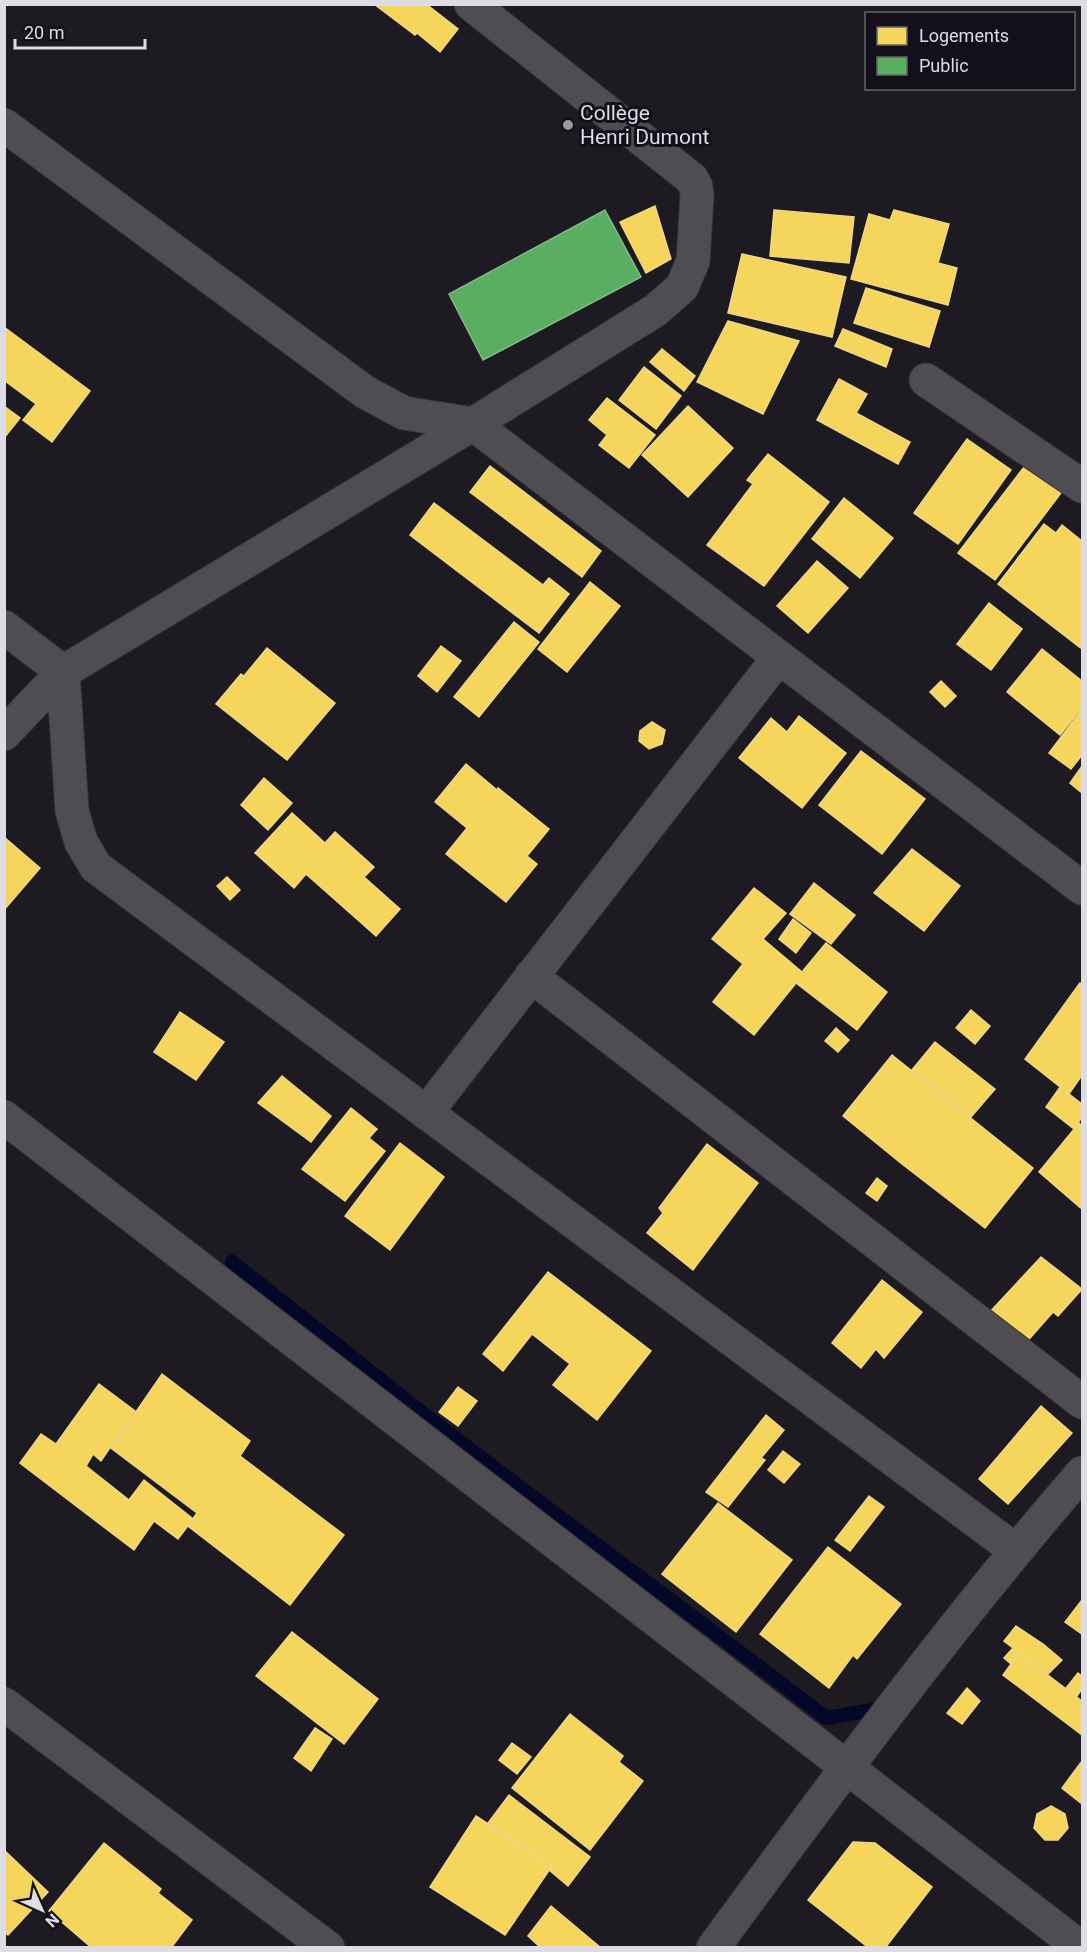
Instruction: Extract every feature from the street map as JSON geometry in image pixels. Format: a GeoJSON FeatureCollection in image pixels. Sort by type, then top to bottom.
{"type":"FeatureCollection","features":[{"type":"Feature","properties":{"kind":"street"},"geometry":{"type":"LineString","coordinates":[[4,734],[63,672],[657,310],[682,287],[693,261],[697,196],[692,179],[471,4]]}},
{"type":"Feature","properties":{"kind":"street"},"geometry":{"type":"LineString","coordinates":[[4,125],[365,392],[404,413],[473,424],[1083,888]]}},
{"type":"Feature","properties":{"kind":"street"},"geometry":{"type":"LineString","coordinates":[[926,380],[1083,486]]}},
{"type":"Feature","properties":{"kind":"street"},"geometry":{"type":"LineString","coordinates":[[4,627],[63,672],[72,811],[81,842],[96,867],[1015,1550]]}},
{"type":"Feature","properties":{"kind":"street"},"geometry":{"type":"LineString","coordinates":[[426,1113],[778,657]]}},
{"type":"Feature","properties":{"kind":"street"},"geometry":{"type":"LineString","coordinates":[[531,976],[1083,1402]]}},
{"type":"Feature","properties":{"kind":"street"},"geometry":{"type":"LineString","coordinates":[[4,1117],[1080,1947]]}},
{"type":"Feature","properties":{"kind":"street"},"geometry":{"type":"LineString","coordinates":[[713,1947],[847,1765],[1015,1550],[1083,1473]]}},
{"type":"Feature","properties":{"kind":"street"},"geometry":{"type":"LineString","coordinates":[[4,1704],[328,1947]]}},
{"type":"Feature","properties":{"kind":"building: Logements"},"geometry":{"type":"Polygon","coordinates":[[[374,4],[426,4],[458,29],[440,52],[417,33],[415,35],[374,4]]]}},
{"type":"Feature","properties":{"kind":"building: Logements"},"geometry":{"type":"Polygon","coordinates":[[[655,206],[671,259],[646,273],[620,222],[655,206]]]}},
{"type":"Feature","properties":{"kind":"building: Logements"},"geometry":{"type":"Polygon","coordinates":[[[774,210],[854,217],[849,263],[770,256],[774,210]]]}},
{"type":"Feature","properties":{"kind":"building: Logements"},"geometry":{"type":"Polygon","coordinates":[[[894,210],[949,224],[938,263],[957,268],[948,305],[851,279],[869,214],[890,220],[894,210]]]}},
{"type":"Feature","properties":{"kind":"building: Logements"},"geometry":{"type":"Polygon","coordinates":[[[742,254],[846,277],[832,337],[728,313],[742,254]]]}},
{"type":"Feature","properties":{"kind":"building: Logements"},"geometry":{"type":"Polygon","coordinates":[[[866,288],[940,311],[929,347],[854,323],[866,288]]]}},
{"type":"Feature","properties":{"kind":"building: Logements"},"geometry":{"type":"Polygon","coordinates":[[[728,321],[799,341],[763,414],[697,382],[728,321]]]}},
{"type":"Feature","properties":{"kind":"building: Logements"},"geometry":{"type":"Polygon","coordinates":[[[4,327],[90,391],[52,442],[23,420],[36,404],[4,380],[4,327]]]}},
{"type":"Feature","properties":{"kind":"building: Logements"},"geometry":{"type":"Polygon","coordinates":[[[843,329],[892,349],[886,367],[835,346],[843,329]]]}},
{"type":"Feature","properties":{"kind":"building: Logements"},"geometry":{"type":"Polygon","coordinates":[[[662,349],[695,376],[684,391],[650,362],[662,349]]]}},
{"type":"Feature","properties":{"kind":"building: Logements"},"geometry":{"type":"Polygon","coordinates":[[[644,367],[681,396],[656,429],[619,400],[644,367]]]}},
{"type":"Feature","properties":{"kind":"building: Logements"},"geometry":{"type":"Polygon","coordinates":[[[839,379],[867,394],[856,413],[910,442],[898,464],[817,420],[839,379]]]}},
{"type":"Feature","properties":{"kind":"building: Logements"},"geometry":{"type":"Polygon","coordinates":[[[607,398],[655,435],[629,468],[599,445],[607,435],[589,420],[607,398]]]}},
{"type":"Feature","properties":{"kind":"building: Logements"},"geometry":{"type":"Polygon","coordinates":[[[4,406],[20,418],[4,438],[4,406]]]}},
{"type":"Feature","properties":{"kind":"building: Logements"},"geometry":{"type":"Polygon","coordinates":[[[688,406],[733,448],[688,497],[642,455],[688,406]]]}},
{"type":"Feature","properties":{"kind":"building: Logements"},"geometry":{"type":"Polygon","coordinates":[[[967,439],[1011,470],[958,544],[914,513],[967,439]]]}},
{"type":"Feature","properties":{"kind":"building: Logements"},"geometry":{"type":"Polygon","coordinates":[[[768,454],[829,502],[764,586],[707,545],[753,484],[747,480],[768,454]]]}},
{"type":"Feature","properties":{"kind":"building: Logements"},"geometry":{"type":"Polygon","coordinates":[[[1028,462],[1064,489],[995,580],[958,553],[1028,462]]]}},
{"type":"Feature","properties":{"kind":"building: Logements"},"geometry":{"type":"Polygon","coordinates":[[[490,466],[601,551],[582,577],[470,492],[490,466]]]}},
{"type":"Feature","properties":{"kind":"building: Logements"},"geometry":{"type":"Polygon","coordinates":[[[844,498],[893,538],[860,578],[812,539],[844,498]]]}},
{"type":"Feature","properties":{"kind":"building: Logements"},"geometry":{"type":"Polygon","coordinates":[[[434,503],[543,585],[549,578],[569,594],[539,633],[410,535],[434,503]]]}},
{"type":"Feature","properties":{"kind":"building: Logements"},"geometry":{"type":"Polygon","coordinates":[[[1044,524],[1056,533],[1062,525],[1082,541],[1082,649],[998,584],[1044,524]]]}},
{"type":"Feature","properties":{"kind":"building: Logements"},"geometry":{"type":"Polygon","coordinates":[[[817,561],[848,588],[808,633],[777,606],[817,561]]]}},
{"type":"Feature","properties":{"kind":"building: Logements"},"geometry":{"type":"Polygon","coordinates":[[[590,582],[620,606],[567,672],[538,649],[590,582]]]}},
{"type":"Feature","properties":{"kind":"building: Logements"},"geometry":{"type":"Polygon","coordinates":[[[989,603],[1022,629],[991,670],[957,644],[989,603]]]}},
{"type":"Feature","properties":{"kind":"building: Logements"},"geometry":{"type":"Polygon","coordinates":[[[514,622],[539,642],[479,717],[454,697],[514,622]]]}},
{"type":"Feature","properties":{"kind":"building: Logements"},"geometry":{"type":"Polygon","coordinates":[[[441,646],[461,661],[437,692],[418,676],[441,646]]]}},
{"type":"Feature","properties":{"kind":"building: Logements"},"geometry":{"type":"Polygon","coordinates":[[[267,648],[335,703],[287,760],[216,704],[241,674],[244,676],[267,648]]]}},
{"type":"Feature","properties":{"kind":"building: Logements"},"geometry":{"type":"Polygon","coordinates":[[[1042,649],[1082,681],[1082,707],[1060,735],[1007,692],[1042,649]]]}},
{"type":"Feature","properties":{"kind":"building: Logements"},"geometry":{"type":"Polygon","coordinates":[[[941,681],[956,696],[945,707],[930,692],[941,681]]]}},
{"type":"Feature","properties":{"kind":"building: Logements"},"geometry":{"type":"Polygon","coordinates":[[[1082,709],[1082,755],[1071,769],[1049,753],[1082,709]]]}},
{"type":"Feature","properties":{"kind":"building: Logements"},"geometry":{"type":"Polygon","coordinates":[[[799,716],[846,753],[802,808],[739,758],[771,718],[787,732],[799,716]]]}},
{"type":"Feature","properties":{"kind":"building: Logements"},"geometry":{"type":"Polygon","coordinates":[[[652,722],[665,730],[662,744],[649,749],[639,741],[640,731],[652,722]]]}},
{"type":"Feature","properties":{"kind":"building: Logements"},"geometry":{"type":"Polygon","coordinates":[[[861,751],[925,799],[882,854],[819,805],[861,751]]]}},
{"type":"Feature","properties":{"kind":"building: Logements"},"geometry":{"type":"Polygon","coordinates":[[[466,764],[549,829],[527,856],[537,864],[506,902],[446,854],[467,828],[435,802],[466,764]]]}},
{"type":"Feature","properties":{"kind":"building: Logements"},"geometry":{"type":"Polygon","coordinates":[[[1082,766],[1082,793],[1070,783],[1082,766]]]}},
{"type":"Feature","properties":{"kind":"building: Logements"},"geometry":{"type":"Polygon","coordinates":[[[264,778],[292,803],[268,830],[241,805],[264,778]]]}},
{"type":"Feature","properties":{"kind":"building: Logements"},"geometry":{"type":"Polygon","coordinates":[[[292,813],[325,843],[335,832],[374,867],[364,877],[400,909],[376,936],[306,874],[294,888],[255,853],[292,813]]]}},
{"type":"Feature","properties":{"kind":"building: Logements"},"geometry":{"type":"Polygon","coordinates":[[[4,837],[40,868],[4,910],[4,837]]]}},
{"type":"Feature","properties":{"kind":"building: Logements"},"geometry":{"type":"Polygon","coordinates":[[[912,849],[960,886],[924,931],[874,893],[912,849]]]}},
{"type":"Feature","properties":{"kind":"building: Logements"},"geometry":{"type":"Polygon","coordinates":[[[227,877],[240,890],[230,900],[217,886],[227,877]]]}},
{"type":"Feature","properties":{"kind":"building: Logements"},"geometry":{"type":"Polygon","coordinates":[[[814,883],[855,915],[831,944],[790,914],[814,883]]]}},
{"type":"Feature","properties":{"kind":"building: Logements"},"geometry":{"type":"Polygon","coordinates":[[[754,888],[786,913],[763,939],[802,972],[826,943],[887,992],[857,1030],[796,983],[754,1035],[713,1002],[743,964],[712,939],[754,888]]]}},
{"type":"Feature","properties":{"kind":"building: Logements"},"geometry":{"type":"Polygon","coordinates":[[[793,919],[811,933],[796,953],[779,939],[793,919]]]}},
{"type":"Feature","properties":{"kind":"building: Logements"},"geometry":{"type":"Polygon","coordinates":[[[1080,983],[1082,985],[1082,1075],[1069,1094],[1025,1059],[1080,983]]]}},
{"type":"Feature","properties":{"kind":"building: Logements"},"geometry":{"type":"Polygon","coordinates":[[[971,1010],[990,1026],[975,1044],[956,1028],[971,1010]]]}},
{"type":"Feature","properties":{"kind":"building: Logements"},"geometry":{"type":"Polygon","coordinates":[[[180,1012],[224,1042],[196,1080],[154,1052],[180,1012]]]}},
{"type":"Feature","properties":{"kind":"building: Logements"},"geometry":{"type":"Polygon","coordinates":[[[836,1028],[849,1040],[838,1052],[825,1041],[836,1028]]]}},
{"type":"Feature","properties":{"kind":"building: Logements"},"geometry":{"type":"Polygon","coordinates":[[[935,1042],[995,1089],[971,1117],[912,1070],[935,1042]]]}},
{"type":"Feature","properties":{"kind":"building: Logements"},"geometry":{"type":"Polygon","coordinates":[[[892,1055],[1033,1168],[985,1228],[843,1116],[892,1055]]]}},
{"type":"Feature","properties":{"kind":"building: Logements"},"geometry":{"type":"Polygon","coordinates":[[[282,1076],[331,1116],[311,1142],[258,1103],[282,1076]]]}},
{"type":"Feature","properties":{"kind":"building: Logements"},"geometry":{"type":"Polygon","coordinates":[[[1060,1087],[1082,1104],[1082,1117],[1074,1129],[1046,1107],[1060,1087]]]}},
{"type":"Feature","properties":{"kind":"building: Logements"},"geometry":{"type":"Polygon","coordinates":[[[351,1108],[377,1129],[369,1138],[385,1151],[345,1201],[302,1169],[351,1108]]]}},
{"type":"Feature","properties":{"kind":"building: Logements"},"geometry":{"type":"Polygon","coordinates":[[[1079,1123],[1082,1126],[1082,1209],[1039,1172],[1079,1123]]]}},
{"type":"Feature","properties":{"kind":"building: Logements"},"geometry":{"type":"Polygon","coordinates":[[[400,1143],[444,1177],[390,1250],[345,1216],[400,1143]]]}},
{"type":"Feature","properties":{"kind":"building: Logements"},"geometry":{"type":"Polygon","coordinates":[[[707,1144],[758,1183],[693,1270],[647,1233],[663,1213],[659,1208],[707,1144]]]}},
{"type":"Feature","properties":{"kind":"building: Logements"},"geometry":{"type":"Polygon","coordinates":[[[877,1178],[887,1186],[877,1201],[866,1193],[877,1178]]]}},
{"type":"Feature","properties":{"kind":"building: Logements"},"geometry":{"type":"Polygon","coordinates":[[[1041,1257],[1082,1289],[1058,1316],[1053,1312],[1024,1345],[988,1314],[1041,1257]]]}},
{"type":"Feature","properties":{"kind":"building: Logements"},"geometry":{"type":"Polygon","coordinates":[[[548,1272],[651,1351],[597,1420],[553,1385],[570,1364],[532,1334],[503,1371],[483,1354],[548,1272]]]}},
{"type":"Feature","properties":{"kind":"building: Logements"},"geometry":{"type":"Polygon","coordinates":[[[882,1280],[922,1312],[884,1358],[876,1349],[861,1368],[832,1343],[882,1280]]]}},
{"type":"Feature","properties":{"kind":"building: Logements"},"geometry":{"type":"Polygon","coordinates":[[[162,1374],[250,1441],[240,1456],[344,1535],[290,1605],[188,1526],[197,1513],[111,1448],[162,1374]]]}},
{"type":"Feature","properties":{"kind":"building: Logements"},"geometry":{"type":"Polygon","coordinates":[[[99,1384],[135,1411],[101,1461],[93,1454],[86,1466],[129,1500],[144,1480],[193,1519],[178,1539],[154,1521],[134,1550],[20,1463],[41,1434],[56,1444],[99,1384]]]}},
{"type":"Feature","properties":{"kind":"building: Logements"},"geometry":{"type":"Polygon","coordinates":[[[458,1387],[477,1401],[458,1426],[439,1412],[458,1387]]]}},
{"type":"Feature","properties":{"kind":"building: Logements"},"geometry":{"type":"Polygon","coordinates":[[[1041,1406],[1072,1433],[1008,1504],[979,1479],[1041,1406]]]}},
{"type":"Feature","properties":{"kind":"building: Logements"},"geometry":{"type":"Polygon","coordinates":[[[766,1415],[784,1430],[761,1458],[765,1460],[728,1507],[706,1492],[766,1415]]]}},
{"type":"Feature","properties":{"kind":"building: Logements"},"geometry":{"type":"Polygon","coordinates":[[[783,1451],[800,1464],[784,1483],[768,1470],[783,1451]]]}},
{"type":"Feature","properties":{"kind":"building: Logements"},"geometry":{"type":"Polygon","coordinates":[[[869,1496],[884,1507],[850,1551],[835,1540],[869,1496]]]}},
{"type":"Feature","properties":{"kind":"building: Logements"},"geometry":{"type":"Polygon","coordinates":[[[718,1503],[792,1560],[736,1632],[662,1574],[718,1503]]]}},
{"type":"Feature","properties":{"kind":"building: Logements"},"geometry":{"type":"Polygon","coordinates":[[[828,1547],[901,1604],[857,1659],[853,1655],[829,1688],[760,1634],[828,1547]]]}},
{"type":"Feature","properties":{"kind":"building: Logements"},"geometry":{"type":"Polygon","coordinates":[[[1082,1600],[1082,1634],[1065,1622],[1082,1600]]]}},
{"type":"Feature","properties":{"kind":"building: Logements"},"geometry":{"type":"Polygon","coordinates":[[[1016,1626],[1062,1660],[1048,1674],[1019,1653],[1011,1664],[1004,1658],[1013,1648],[1004,1641],[1016,1626]]]}},
{"type":"Feature","properties":{"kind":"building: Logements"},"geometry":{"type":"Polygon","coordinates":[[[292,1632],[378,1699],[344,1744],[256,1676],[292,1632]]]}},
{"type":"Feature","properties":{"kind":"building: Logements"},"geometry":{"type":"Polygon","coordinates":[[[1019,1653],[1082,1701],[1082,1735],[1003,1675],[1019,1653]]]}},
{"type":"Feature","properties":{"kind":"building: Logements"},"geometry":{"type":"Polygon","coordinates":[[[1078,1673],[1082,1676],[1082,1689],[1077,1696],[1066,1688],[1078,1673]]]}},
{"type":"Feature","properties":{"kind":"building: Logements"},"geometry":{"type":"Polygon","coordinates":[[[967,1688],[980,1701],[962,1724],[947,1713],[967,1688]]]}},
{"type":"Feature","properties":{"kind":"building: Logements"},"geometry":{"type":"Polygon","coordinates":[[[570,1714],[623,1756],[619,1762],[643,1781],[590,1850],[512,1788],[570,1714]]]}},
{"type":"Feature","properties":{"kind":"building: Logements"},"geometry":{"type":"Polygon","coordinates":[[[315,1728],[332,1739],[311,1771],[294,1758],[315,1728]]]}},
{"type":"Feature","properties":{"kind":"building: Logements"},"geometry":{"type":"Polygon","coordinates":[[[512,1743],[531,1757],[517,1774],[499,1760],[512,1743]]]}},
{"type":"Feature","properties":{"kind":"building: Logements"},"geometry":{"type":"Polygon","coordinates":[[[1082,1761],[1082,1804],[1062,1788],[1082,1761]]]}},
{"type":"Feature","properties":{"kind":"building: Logements"},"geometry":{"type":"Polygon","coordinates":[[[509,1795],[590,1857],[568,1886],[549,1870],[552,1866],[488,1823],[509,1795]]]}},
{"type":"Feature","properties":{"kind":"building: Logements"},"geometry":{"type":"Polygon","coordinates":[[[1051,1806],[1065,1814],[1068,1828],[1058,1840],[1045,1840],[1034,1828],[1037,1814],[1051,1806]]]}},
{"type":"Feature","properties":{"kind":"building: Logements"},"geometry":{"type":"Polygon","coordinates":[[[476,1816],[552,1866],[505,1935],[430,1887],[476,1816]]]}},
{"type":"Feature","properties":{"kind":"building: Logements"},"geometry":{"type":"Polygon","coordinates":[[[853,1842],[875,1843],[932,1887],[885,1948],[869,1948],[808,1900],[853,1842]]]}},
{"type":"Feature","properties":{"kind":"building: Logements"},"geometry":{"type":"Polygon","coordinates":[[[104,1843],[161,1889],[158,1893],[192,1920],[171,1948],[92,1948],[49,1911],[104,1843]]]}},
{"type":"Feature","properties":{"kind":"building: Logements"},"geometry":{"type":"Polygon","coordinates":[[[4,1850],[48,1892],[8,1935],[4,1932],[4,1850]]]}},
{"type":"Feature","properties":{"kind":"building: Logements"},"geometry":{"type":"Polygon","coordinates":[[[551,1906],[601,1948],[541,1948],[528,1936],[551,1906]]]}},
{"type":"Feature","properties":{"kind":"building: Public"},"geometry":{"type":"Polygon","coordinates":[[[605,210],[641,277],[483,360],[449,294],[605,210]]]}},
{"type":"Feature","properties":{"kind":"waterway"},"geometry":{"type":"LineString","coordinates":[[232,1262],[462,1443],[826,1718],[878,1709],[884,1701]]}},
{"type":"Feature","properties":{"kind":"place","name":"Collège Henri Dumont"},"geometry":{"type":"Point","coordinates":[568,125]}}]}
